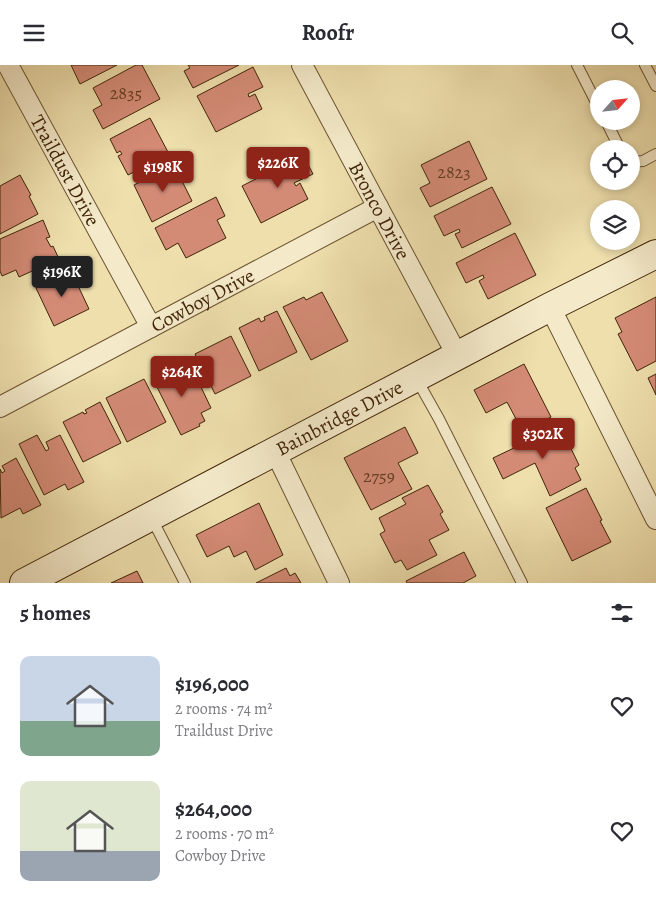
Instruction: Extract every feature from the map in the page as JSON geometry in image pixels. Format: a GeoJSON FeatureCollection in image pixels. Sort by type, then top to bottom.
{"type":"FeatureCollection","features":[{"type":"Feature","properties":{"kind":"street","name":"Traildust Drive"},"geometry":{"type":"LineString","coordinates":[[8,65],[151,327]]}},
{"type":"Feature","properties":{"kind":"street","name":"Bronco Drive"},"geometry":{"type":"LineString","coordinates":[[302,65],[457,355]]}},
{"type":"Feature","properties":{"kind":"street","name":"Cowboy Drive"},"geometry":{"type":"LineString","coordinates":[[0,407],[378,207]]}},
{"type":"Feature","properties":{"kind":"street","name":"Bainbridge Drive"},"geometry":{"type":"LineString","coordinates":[[24,583],[457,355],[656,254]]}},
{"type":"Feature","properties":{"kind":"street"},"geometry":{"type":"LineString","coordinates":[[550,307],[656,519]]}},
{"type":"Feature","properties":{"kind":"street"},"geometry":{"type":"LineString","coordinates":[[275,451],[339,583]]}},
{"type":"Feature","properties":{"kind":"lane"},"geometry":{"type":"LineString","coordinates":[[577,65],[590,90]]}},
{"type":"Feature","properties":{"kind":"lane"},"geometry":{"type":"LineString","coordinates":[[645,65],[656,86]]}},
{"type":"Feature","properties":{"kind":"lane"},"geometry":{"type":"LineString","coordinates":[[640,161],[656,154]]}},
{"type":"Feature","properties":{"kind":"lane"},"geometry":{"type":"LineString","coordinates":[[416,377],[522,583]]}},
{"type":"Feature","properties":{"kind":"lane"},"geometry":{"type":"LineString","coordinates":[[150,517],[185,583]]}},
{"type":"Feature","properties":{"kind":"building"},"geometry":{"type":"Polygon","coordinates":[[[71,65],[117,65],[80,84],[71,65]]]}},
{"type":"Feature","properties":{"kind":"building"},"geometry":{"type":"Polygon","coordinates":[[[136,65],[142,65],[160,99],[103,129],[93,110],[102,105],[93,88],[136,65]]]}},
{"type":"Feature","properties":{"kind":"building"},"geometry":{"type":"Polygon","coordinates":[[[188,65],[239,65],[193,88],[184,71],[190,68],[188,65]]]}},
{"type":"Feature","properties":{"kind":"building"},"geometry":{"type":"Polygon","coordinates":[[[253,67],[263,87],[248,94],[249,97],[255,94],[262,109],[216,132],[197,96],[253,67]]]}},
{"type":"Feature","properties":{"kind":"building"},"geometry":{"type":"Polygon","coordinates":[[[150,118],[169,154],[128,175],[118,156],[122,154],[120,151],[117,153],[110,139],[150,118]]]}},
{"type":"Feature","properties":{"kind":"building"},"geometry":{"type":"Polygon","coordinates":[[[469,141],[487,179],[430,207],[420,188],[430,183],[421,165],[469,141]]]}},
{"type":"Feature","properties":{"kind":"building"},"geometry":{"type":"Polygon","coordinates":[[[303,155],[313,174],[294,183],[296,186],[300,183],[308,199],[261,223],[242,186],[303,155]]]}},
{"type":"Feature","properties":{"kind":"building"},"geometry":{"type":"Polygon","coordinates":[[[174,165],[192,201],[152,222],[134,185],[174,165]]]}},
{"type":"Feature","properties":{"kind":"building"},"geometry":{"type":"Polygon","coordinates":[[[20,175],[31,195],[29,196],[38,214],[0,234],[0,186],[20,175]]]}},
{"type":"Feature","properties":{"kind":"building"},"geometry":{"type":"Polygon","coordinates":[[[492,187],[511,224],[462,248],[455,234],[460,232],[459,229],[444,236],[434,216],[492,187]]]}},
{"type":"Feature","properties":{"kind":"building"},"geometry":{"type":"Polygon","coordinates":[[[216,197],[225,216],[217,220],[226,238],[186,258],[178,243],[166,250],[155,228],[216,197]]]}},
{"type":"Feature","properties":{"kind":"building"},"geometry":{"type":"Polygon","coordinates":[[[43,220],[50,237],[46,238],[51,247],[53,246],[59,259],[19,277],[16,270],[2,276],[0,271],[0,239],[43,220]]]}},
{"type":"Feature","properties":{"kind":"building"},"geometry":{"type":"Polygon","coordinates":[[[515,233],[536,275],[488,299],[479,281],[484,278],[483,275],[466,283],[456,263],[515,233]]]}},
{"type":"Feature","properties":{"kind":"building"},"geometry":{"type":"Polygon","coordinates":[[[71,271],[89,309],[54,326],[36,288],[71,271]]]}},
{"type":"Feature","properties":{"kind":"building"},"geometry":{"type":"Polygon","coordinates":[[[322,292],[348,341],[311,360],[283,307],[304,297],[306,300],[322,292]]]}},
{"type":"Feature","properties":{"kind":"building"},"geometry":{"type":"Polygon","coordinates":[[[656,297],[656,361],[637,371],[618,334],[622,332],[615,318],[656,297]]]}},
{"type":"Feature","properties":{"kind":"building"},"geometry":{"type":"Polygon","coordinates":[[[277,311],[297,352],[259,371],[239,328],[259,318],[261,322],[265,320],[264,317],[277,311]]]}},
{"type":"Feature","properties":{"kind":"building"},"geometry":{"type":"Polygon","coordinates":[[[231,336],[251,376],[215,394],[195,354],[231,336]]]}},
{"type":"Feature","properties":{"kind":"building"},"geometry":{"type":"Polygon","coordinates":[[[524,364],[551,417],[523,432],[507,402],[486,413],[474,390],[524,364]]]}},
{"type":"Feature","properties":{"kind":"building"},"geometry":{"type":"Polygon","coordinates":[[[171,365],[176,376],[192,368],[211,408],[201,413],[205,421],[199,424],[200,426],[181,435],[151,375],[171,365]]]}},
{"type":"Feature","properties":{"kind":"building"},"geometry":{"type":"Polygon","coordinates":[[[656,374],[656,395],[648,378],[656,374]]]}},
{"type":"Feature","properties":{"kind":"building"},"geometry":{"type":"Polygon","coordinates":[[[144,379],[166,422],[127,442],[106,398],[144,379]]]}},
{"type":"Feature","properties":{"kind":"building"},"geometry":{"type":"Polygon","coordinates":[[[100,402],[121,443],[83,462],[63,422],[83,412],[84,414],[87,413],[85,410],[100,402]]]}},
{"type":"Feature","properties":{"kind":"building"},"geometry":{"type":"Polygon","coordinates":[[[560,426],[579,465],[575,468],[581,480],[550,496],[535,463],[503,479],[493,458],[560,426]]]}},
{"type":"Feature","properties":{"kind":"building"},"geometry":{"type":"Polygon","coordinates":[[[405,427],[418,453],[398,463],[412,489],[371,510],[344,458],[405,427]]]}},
{"type":"Feature","properties":{"kind":"building"},"geometry":{"type":"Polygon","coordinates":[[[37,435],[46,451],[49,449],[46,442],[60,435],[84,482],[68,490],[65,484],[44,495],[19,444],[37,435]]]}},
{"type":"Feature","properties":{"kind":"building"},"geometry":{"type":"Polygon","coordinates":[[[16,458],[41,505],[23,514],[20,508],[1,518],[0,469],[2,473],[5,471],[2,466],[16,458]]]}},
{"type":"Feature","properties":{"kind":"building"},"geometry":{"type":"Polygon","coordinates":[[[428,485],[443,512],[440,514],[449,530],[429,540],[437,555],[407,570],[401,560],[395,563],[380,534],[385,531],[379,518],[406,504],[402,498],[428,485]]]}},
{"type":"Feature","properties":{"kind":"building"},"geometry":{"type":"Polygon","coordinates":[[[586,488],[611,542],[572,561],[546,508],[586,488]]]}},
{"type":"Feature","properties":{"kind":"building"},"geometry":{"type":"Polygon","coordinates":[[[259,503],[283,555],[255,570],[246,551],[234,557],[229,546],[207,557],[196,535],[259,503]]]}},
{"type":"Feature","properties":{"kind":"building"},"geometry":{"type":"Polygon","coordinates":[[[464,552],[476,576],[463,583],[407,583],[406,581],[464,552]]]}},
{"type":"Feature","properties":{"kind":"building"},"geometry":{"type":"Polygon","coordinates":[[[286,568],[290,576],[295,573],[301,583],[256,583],[286,568]]]}},
{"type":"Feature","properties":{"kind":"building"},"geometry":{"type":"Polygon","coordinates":[[[137,571],[143,583],[111,583],[137,571]]]}}]}
